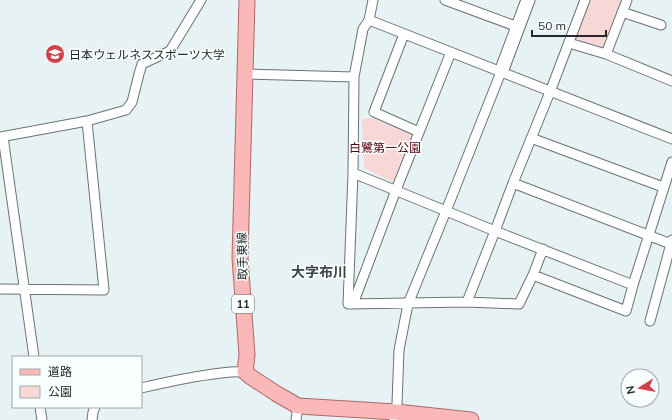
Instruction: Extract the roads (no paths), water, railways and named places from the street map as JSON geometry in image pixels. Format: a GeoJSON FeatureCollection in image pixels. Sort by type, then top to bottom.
{"type":"FeatureCollection","features":[{"type":"Feature","properties":{"kind":"main road","name":"取手東線"},"geometry":{"type":"LineString","coordinates":[[246,372],[247,355],[240,258],[248,0]]}},
{"type":"Feature","properties":{"kind":"main road"},"geometry":{"type":"LineString","coordinates":[[246,372],[277,394],[297,413],[471,420]]}},
{"type":"Feature","properties":{"kind":"street"},"geometry":{"type":"LineString","coordinates":[[34,356],[2,137],[87,121],[126,110],[132,102],[138,74],[142,64],[170,51],[201,0]]}},
{"type":"Feature","properties":{"kind":"street"},"geometry":{"type":"LineString","coordinates":[[373,0],[370,20],[363,29],[354,77],[353,173],[348,304],[468,302],[519,304],[533,275],[542,249]]}},
{"type":"Feature","properties":{"kind":"street"},"geometry":{"type":"LineString","coordinates":[[445,0],[518,27]]}},
{"type":"Feature","properties":{"kind":"street"},"geometry":{"type":"LineString","coordinates":[[395,416],[397,404],[399,350],[408,304],[501,72],[528,0]]}},
{"type":"Feature","properties":{"kind":"street"},"geometry":{"type":"LineString","coordinates":[[468,302],[585,0]]}},
{"type":"Feature","properties":{"kind":"street"},"geometry":{"type":"LineString","coordinates":[[606,54],[627,0]]}},
{"type":"Feature","properties":{"kind":"street"},"geometry":{"type":"LineString","coordinates":[[622,12],[660,25]]}},
{"type":"Feature","properties":{"kind":"street"},"geometry":{"type":"LineString","coordinates":[[370,20],[672,139]]}},
{"type":"Feature","properties":{"kind":"street"},"geometry":{"type":"LineString","coordinates":[[404,34],[374,112],[420,132]]}},
{"type":"Feature","properties":{"kind":"street"},"geometry":{"type":"LineString","coordinates":[[569,42],[606,54],[672,81]]}},
{"type":"Feature","properties":{"kind":"street"},"geometry":{"type":"LineString","coordinates":[[353,304],[396,190],[452,52]]}},
{"type":"Feature","properties":{"kind":"street"},"geometry":{"type":"LineString","coordinates":[[246,74],[354,77]]}},
{"type":"Feature","properties":{"kind":"street"},"geometry":{"type":"LineString","coordinates":[[0,289],[104,290],[87,121]]}},
{"type":"Feature","properties":{"kind":"street"},"geometry":{"type":"LineString","coordinates":[[531,138],[664,187]]}},
{"type":"Feature","properties":{"kind":"street"},"geometry":{"type":"LineString","coordinates":[[533,275],[626,311],[648,235],[672,162]]}},
{"type":"Feature","properties":{"kind":"street"},"geometry":{"type":"LineString","coordinates":[[353,173],[633,285]]}},
{"type":"Feature","properties":{"kind":"street"},"geometry":{"type":"LineString","coordinates":[[513,183],[648,235],[671,242],[650,321]]}},
{"type":"Feature","properties":{"kind":"street"},"geometry":{"type":"LineString","coordinates":[[142,388],[211,374],[240,371],[246,372]]}},
{"type":"Feature","properties":{"kind":"street"},"geometry":{"type":"LineString","coordinates":[[40,408],[42,420]]}},
{"type":"Feature","properties":{"kind":"street"},"geometry":{"type":"LineString","coordinates":[[92,420],[93,412],[95,408]]}},
{"type":"Feature","properties":{"kind":"place","name":"日本ウェルネススポーツ大学"},"geometry":{"type":"Point","coordinates":[55,54]}},
{"type":"Feature","properties":{"kind":"district","name":"大字布川"},"geometry":{"type":"Point","coordinates":[319,272]}},
{"type":"Feature","properties":{"kind":"park label","name":"白鷺第一公園"},"geometry":{"type":"Point","coordinates":[385,147]}}]}
